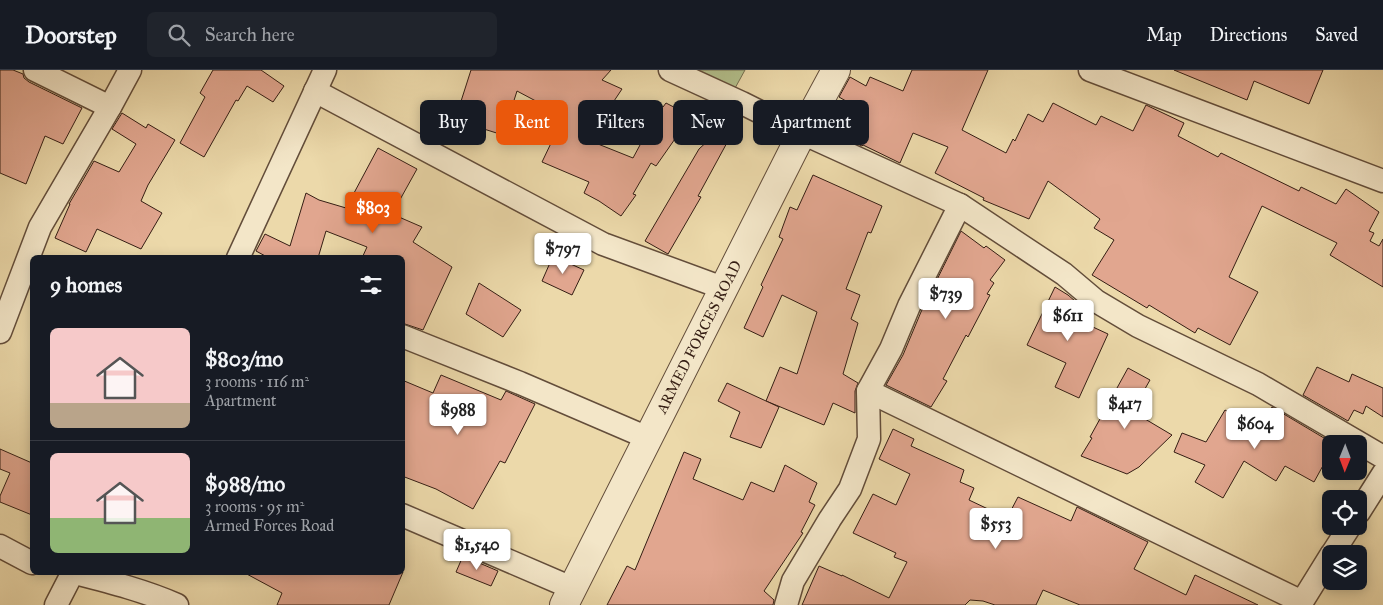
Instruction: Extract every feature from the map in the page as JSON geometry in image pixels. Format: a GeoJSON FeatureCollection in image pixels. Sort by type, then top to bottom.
{"type":"FeatureCollection","features":[{"type":"Feature","properties":{"kind":"street"},"geometry":{"type":"LineString","coordinates":[[35,70],[110,107]]}},
{"type":"Feature","properties":{"kind":"street"},"geometry":{"type":"LineString","coordinates":[[0,332],[40,227],[130,70]]}},
{"type":"Feature","properties":{"kind":"street"},"geometry":{"type":"LineString","coordinates":[[239,255],[325,70]]}},
{"type":"Feature","properties":{"kind":"street"},"geometry":{"type":"LineString","coordinates":[[670,70],[753,108]]}},
{"type":"Feature","properties":{"kind":"street","name":"ARMED FORCES ROAD"},"geometry":{"type":"LineString","coordinates":[[820,100],[836,70]]}},
{"type":"Feature","properties":{"kind":"street"},"geometry":{"type":"LineString","coordinates":[[1090,70],[1383,181]]}},
{"type":"Feature","properties":{"kind":"street"},"geometry":{"type":"LineString","coordinates":[[315,91],[603,244],[723,288]]}},
{"type":"Feature","properties":{"kind":"street","name":"ARMED FORCES ROAD"},"geometry":{"type":"LineString","coordinates":[[568,596],[796,145]]}},
{"type":"Feature","properties":{"kind":"street"},"geometry":{"type":"LineString","coordinates":[[828,145],[960,205],[1064,274],[1096,301],[1138,326],[1258,384],[1383,457]]}},
{"type":"Feature","properties":{"kind":"street"},"geometry":{"type":"LineString","coordinates":[[786,605],[794,581],[850,490],[869,439],[868,391],[891,349],[908,306],[960,205]]}},
{"type":"Feature","properties":{"kind":"street"},"geometry":{"type":"LineString","coordinates":[[405,337],[520,383],[648,438]]}},
{"type":"Feature","properties":{"kind":"street"},"geometry":{"type":"LineString","coordinates":[[868,391],[1301,603],[1322,570]]}},
{"type":"Feature","properties":{"kind":"street"},"geometry":{"type":"LineString","coordinates":[[1367,499],[1383,474]]}},
{"type":"Feature","properties":{"kind":"street"},"geometry":{"type":"LineString","coordinates":[[405,517],[568,596]]}},
{"type":"Feature","properties":{"kind":"street"},"geometry":{"type":"LineString","coordinates":[[0,546],[30,562]]}},
{"type":"Feature","properties":{"kind":"street"},"geometry":{"type":"LineString","coordinates":[[56,605],[71,575]]}},
{"type":"Feature","properties":{"kind":"street"},"geometry":{"type":"LineString","coordinates":[[81,575],[103,580],[177,605]]}},
{"type":"Feature","properties":{"kind":"green space"},"geometry":{"type":"Polygon","coordinates":[[[696,70],[745,70],[734,90],[696,70]]]}},
{"type":"Feature","properties":{"kind":"building"},"geometry":{"type":"Polygon","coordinates":[[[0,70],[13,70],[23,74],[24,78],[29,82],[82,108],[63,144],[45,136],[26,184],[0,173],[0,70]]]}},
{"type":"Feature","properties":{"kind":"building"},"geometry":{"type":"Polygon","coordinates":[[[213,70],[261,70],[284,86],[273,102],[247,86],[238,101],[236,100],[204,157],[180,143],[205,97],[200,93],[213,70]]]}},
{"type":"Feature","properties":{"kind":"building"},"geometry":{"type":"Polygon","coordinates":[[[471,70],[611,70],[602,80],[622,89],[615,100],[578,100],[578,145],[600,145],[633,158],[640,145],[663,145],[663,107],[666,103],[673,107],[673,142],[656,166],[651,163],[633,194],[636,195],[621,216],[584,193],[589,182],[542,162],[550,145],[568,145],[568,100],[534,100],[517,91],[514,100],[496,100],[496,133],[486,130],[486,100],[461,100],[471,70]]]}},
{"type":"Feature","properties":{"kind":"building"},"geometry":{"type":"Polygon","coordinates":[[[912,70],[988,70],[962,130],[1006,153],[1013,139],[1015,141],[1028,114],[1043,122],[1053,103],[1096,125],[1101,116],[1133,131],[1146,105],[1184,123],[1178,136],[1218,157],[1221,153],[1299,191],[1301,187],[1336,204],[1346,189],[1379,212],[1369,231],[1374,233],[1370,241],[1379,246],[1383,239],[1383,287],[1330,255],[1337,243],[1262,206],[1229,277],[1258,292],[1230,345],[1198,328],[1195,333],[1149,305],[1147,308],[1092,275],[1114,240],[1094,228],[1100,219],[1048,181],[1029,219],[983,200],[984,198],[935,173],[948,147],[913,133],[900,163],[863,145],[869,145],[869,100],[844,100],[839,97],[850,77],[866,86],[870,77],[903,91],[912,70]]]}},
{"type":"Feature","properties":{"kind":"building"},"geometry":{"type":"Polygon","coordinates":[[[1174,70],[1323,70],[1309,104],[1254,81],[1247,100],[1174,70]]]}},
{"type":"Feature","properties":{"kind":"building"},"geometry":{"type":"Polygon","coordinates":[[[122,113],[146,128],[148,124],[175,140],[148,185],[141,201],[162,213],[141,249],[97,229],[86,252],[55,238],[69,204],[94,161],[119,172],[136,144],[112,129],[122,113]]]}},
{"type":"Feature","properties":{"kind":"building"},"geometry":{"type":"Polygon","coordinates":[[[703,145],[726,145],[698,196],[701,197],[668,254],[645,241],[699,149],[703,145]]]}},
{"type":"Feature","properties":{"kind":"building"},"geometry":{"type":"Polygon","coordinates":[[[378,148],[417,169],[392,214],[422,227],[413,242],[452,267],[423,330],[405,324],[405,255],[363,255],[367,247],[326,231],[319,255],[263,255],[256,251],[265,234],[290,246],[306,193],[319,200],[346,208],[378,148]]]}},
{"type":"Feature","properties":{"kind":"building"},"geometry":{"type":"Polygon","coordinates":[[[813,175],[882,206],[871,233],[868,232],[846,289],[860,295],[851,319],[858,323],[843,374],[858,383],[855,391],[855,413],[833,403],[824,425],[766,401],[780,367],[797,374],[817,312],[782,295],[763,337],[744,328],[763,287],[761,285],[783,239],[779,237],[790,207],[797,210],[813,175]]]}},
{"type":"Feature","properties":{"kind":"building"},"geometry":{"type":"Polygon","coordinates":[[[961,231],[984,248],[986,246],[1005,260],[990,280],[994,283],[987,294],[990,295],[968,337],[966,335],[943,379],[947,381],[931,407],[886,385],[903,355],[921,312],[961,231]]]}},
{"type":"Feature","properties":{"kind":"building"},"geometry":{"type":"Polygon","coordinates":[[[553,256],[584,270],[572,295],[542,281],[553,256]]]}},
{"type":"Feature","properties":{"kind":"building"},"geometry":{"type":"Polygon","coordinates":[[[479,283],[521,310],[503,337],[466,314],[479,283]]]}},
{"type":"Feature","properties":{"kind":"building"},"geometry":{"type":"Polygon","coordinates":[[[1055,287],[1075,301],[1067,315],[1108,334],[1079,398],[1055,387],[1066,363],[1027,345],[1055,287]]]}},
{"type":"Feature","properties":{"kind":"building"},"geometry":{"type":"Polygon","coordinates":[[[1317,367],[1349,382],[1352,374],[1383,388],[1383,417],[1366,406],[1363,414],[1354,410],[1348,421],[1303,395],[1317,367]]]}},
{"type":"Feature","properties":{"kind":"building"},"geometry":{"type":"Polygon","coordinates":[[[1128,368],[1150,380],[1134,408],[1137,409],[1135,413],[1172,435],[1139,467],[1127,474],[1081,456],[1128,368]]]}},
{"type":"Feature","properties":{"kind":"building"},"geometry":{"type":"Polygon","coordinates":[[[441,375],[501,400],[506,391],[535,404],[505,463],[500,461],[473,509],[436,489],[405,477],[405,381],[433,393],[441,375]]]}},
{"type":"Feature","properties":{"kind":"building"},"geometry":{"type":"Polygon","coordinates":[[[727,383],[779,407],[761,448],[730,437],[740,412],[718,401],[727,383]]]}},
{"type":"Feature","properties":{"kind":"building"},"geometry":{"type":"Polygon","coordinates":[[[1272,407],[1322,437],[1322,467],[1314,482],[1285,466],[1276,481],[1244,461],[1223,498],[1195,482],[1205,465],[1174,452],[1182,433],[1206,442],[1225,410],[1259,429],[1272,407]]]}},
{"type":"Feature","properties":{"kind":"building"},"geometry":{"type":"Polygon","coordinates":[[[893,429],[914,439],[911,446],[964,470],[960,482],[974,488],[969,500],[1007,518],[1018,497],[1071,521],[1077,507],[1148,542],[1134,569],[1186,595],[1195,575],[1258,605],[1080,605],[1043,590],[1036,605],[995,605],[983,601],[970,600],[965,605],[802,605],[819,566],[889,598],[907,562],[894,557],[896,553],[853,533],[873,494],[896,505],[910,474],[879,459],[893,429]]]}},
{"type":"Feature","properties":{"kind":"building"},"geometry":{"type":"Polygon","coordinates":[[[0,449],[30,462],[30,514],[0,502],[0,496],[10,473],[0,469],[0,449]]]}},
{"type":"Feature","properties":{"kind":"building"},"geometry":{"type":"Polygon","coordinates":[[[684,452],[701,459],[693,479],[743,500],[751,482],[774,492],[785,465],[817,483],[809,502],[815,505],[801,532],[803,533],[764,591],[774,600],[773,605],[607,605],[627,566],[635,570],[684,452]]]}},
{"type":"Feature","properties":{"kind":"building"},"geometry":{"type":"Polygon","coordinates":[[[463,556],[498,571],[491,586],[456,572],[463,556]]]}},
{"type":"Feature","properties":{"kind":"building"},"geometry":{"type":"Polygon","coordinates":[[[249,575],[402,575],[389,605],[277,605],[282,593],[249,575]]]}}]}
